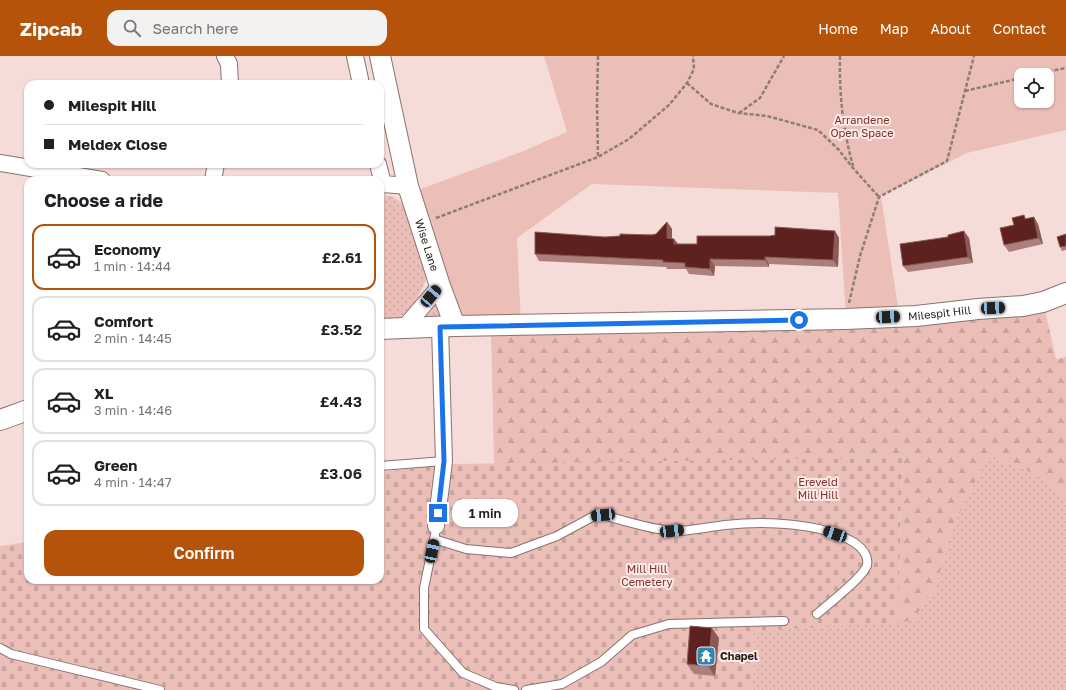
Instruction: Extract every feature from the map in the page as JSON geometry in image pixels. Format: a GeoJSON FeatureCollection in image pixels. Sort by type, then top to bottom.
{"type":"FeatureCollection","features":[{"type":"Feature","properties":{"kind":"street"},"geometry":{"type":"LineString","coordinates":[[225,56],[229,64],[230,80]]}},
{"type":"Feature","properties":{"kind":"street"},"geometry":{"type":"LineString","coordinates":[[355,56],[360,80]]}},
{"type":"Feature","properties":{"kind":"street","name":"Wise Lane"},"geometry":{"type":"LineString","coordinates":[[380,56],[408,186],[440,286],[447,327]]}},
{"type":"Feature","properties":{"kind":"street"},"geometry":{"type":"LineString","coordinates":[[0,163],[24,167]]}},
{"type":"Feature","properties":{"kind":"street"},"geometry":{"type":"LineString","coordinates":[[30,168],[78,176]]}},
{"type":"Feature","properties":{"kind":"street"},"geometry":{"type":"LineString","coordinates":[[384,185],[408,186]]}},
{"type":"Feature","properties":{"kind":"street"},"geometry":{"type":"LineString","coordinates":[[404,329],[440,286]]}},
{"type":"Feature","properties":{"kind":"street","name":"Milespit Hill"},"geometry":{"type":"LineString","coordinates":[[384,329],[846,320],[916,316],[978,309],[1023,306],[1043,302],[1066,293]]}},
{"type":"Feature","properties":{"kind":"street"},"geometry":{"type":"LineString","coordinates":[[435,533],[444,461],[447,327]]}},
{"type":"Feature","properties":{"kind":"street"},"geometry":{"type":"LineString","coordinates":[[0,420],[24,411]]}},
{"type":"Feature","properties":{"kind":"lane"},"geometry":{"type":"LineString","coordinates":[[384,466],[444,461]]}},
{"type":"Feature","properties":{"kind":"lane"},"geometry":{"type":"LineString","coordinates":[[514,690],[496,687],[463,673],[424,629],[424,588],[435,533],[466,549],[511,553],[557,536],[594,516],[603,515],[672,531],[727,525],[767,524],[817,528],[849,540],[861,548],[867,556],[867,566],[861,574],[817,614]]}},
{"type":"Feature","properties":{"kind":"lane"},"geometry":{"type":"LineString","coordinates":[[526,690],[562,684],[601,662],[632,635],[669,624],[784,621]]}},
{"type":"Feature","properties":{"kind":"lane"},"geometry":{"type":"LineString","coordinates":[[0,648],[11,654],[160,690]]}},
{"type":"Feature","properties":{"kind":"path"},"geometry":{"type":"LineString","coordinates":[[598,56],[598,157]]}},
{"type":"Feature","properties":{"kind":"path"},"geometry":{"type":"LineString","coordinates":[[420,224],[598,157],[629,139],[650,123],[669,105],[687,83],[694,69],[693,56]]}},
{"type":"Feature","properties":{"kind":"path"},"geometry":{"type":"LineString","coordinates":[[738,113],[760,98],[784,56]]}},
{"type":"Feature","properties":{"kind":"path"},"geometry":{"type":"LineString","coordinates":[[840,56],[841,101],[844,134],[853,168]]}},
{"type":"Feature","properties":{"kind":"path"},"geometry":{"type":"LineString","coordinates":[[846,320],[860,256],[879,197],[947,161],[974,56]]}},
{"type":"Feature","properties":{"kind":"path"},"geometry":{"type":"LineString","coordinates":[[1054,70],[1066,68]]}},
{"type":"Feature","properties":{"kind":"path"},"geometry":{"type":"LineString","coordinates":[[965,91],[1014,80]]}},
{"type":"Feature","properties":{"kind":"path"},"geometry":{"type":"LineString","coordinates":[[687,83],[711,104],[738,113],[767,116],[818,130],[838,149],[879,197]]}},
{"type":"Feature","properties":{"kind":"green space","name":"Arrandene Open Space"},"geometry":{"type":"Polygon","coordinates":[[[544,56],[1066,56],[1066,130],[967,153],[881,196],[899,313],[846,317],[838,193],[592,184],[517,238],[521,325],[456,327],[410,193],[521,152],[567,132],[544,56]]]}},
{"type":"Feature","properties":{"kind":"green space"},"geometry":{"type":"Polygon","coordinates":[[[384,195],[392,196],[402,203],[425,268],[426,280],[415,303],[400,318],[384,322],[384,195]]]}},
{"type":"Feature","properties":{"kind":"green space"},"geometry":{"type":"Polygon","coordinates":[[[440,298],[448,319],[419,322],[440,298]]]}},
{"type":"Feature","properties":{"kind":"green space"},"geometry":{"type":"Polygon","coordinates":[[[1043,302],[1056,359],[1066,357],[1066,504],[1053,485],[1026,470],[988,456],[954,524],[935,589],[913,620],[898,623],[902,458],[494,464],[491,326],[1043,302]]]}},
{"type":"Feature","properties":{"kind":"green space"},"geometry":{"type":"Polygon","coordinates":[[[988,456],[1026,470],[1053,485],[1066,504],[1066,690],[753,690],[754,631],[913,620],[935,589],[954,524],[988,456]]]}},
{"type":"Feature","properties":{"kind":"green space","name":"Mill Hill Cemetery"},"geometry":{"type":"Polygon","coordinates":[[[902,458],[898,623],[754,631],[753,690],[0,690],[0,546],[24,543],[24,584],[384,584],[384,472],[451,464],[902,458]]]}},
{"type":"Feature","properties":{"kind":"building"},"geometry":{"type":"Polygon","coordinates":[[[1024,215],[1025,219],[1034,217],[1038,238],[1004,245],[1000,228],[1014,225],[1012,218],[1024,215]]]}},
{"type":"Feature","properties":{"kind":"building"},"geometry":{"type":"Polygon","coordinates":[[[667,222],[667,238],[674,239],[674,244],[697,244],[697,236],[770,236],[775,235],[775,227],[835,231],[833,260],[765,257],[765,260],[710,259],[710,269],[685,267],[685,263],[663,262],[663,260],[535,254],[535,232],[605,237],[620,236],[620,234],[652,235],[656,234],[667,222]]]}},
{"type":"Feature","properties":{"kind":"building"},"geometry":{"type":"Polygon","coordinates":[[[964,231],[968,257],[903,266],[900,244],[948,237],[948,235],[964,231]]]}},
{"type":"Feature","properties":{"kind":"building"},"geometry":{"type":"Polygon","coordinates":[[[1066,234],[1066,246],[1060,247],[1057,237],[1066,234]]]}},
{"type":"Feature","properties":{"kind":"building"},"geometry":{"type":"Polygon","coordinates":[[[690,626],[712,628],[708,666],[687,664],[690,626]]]}},
{"type":"Feature","properties":{"kind":"place","name":"Chapel"},"geometry":{"type":"Point","coordinates":[706,656]}},
{"type":"Feature","properties":{"kind":"route"},"geometry":{"type":"LineString","coordinates":[[438,513],[444,461],[440,327],[799,320]]}},
{"type":"Feature","properties":{"kind":"park label","name":"Ereveld Mill Hill"},"geometry":{"type":"Point","coordinates":[818,488]}}]}
